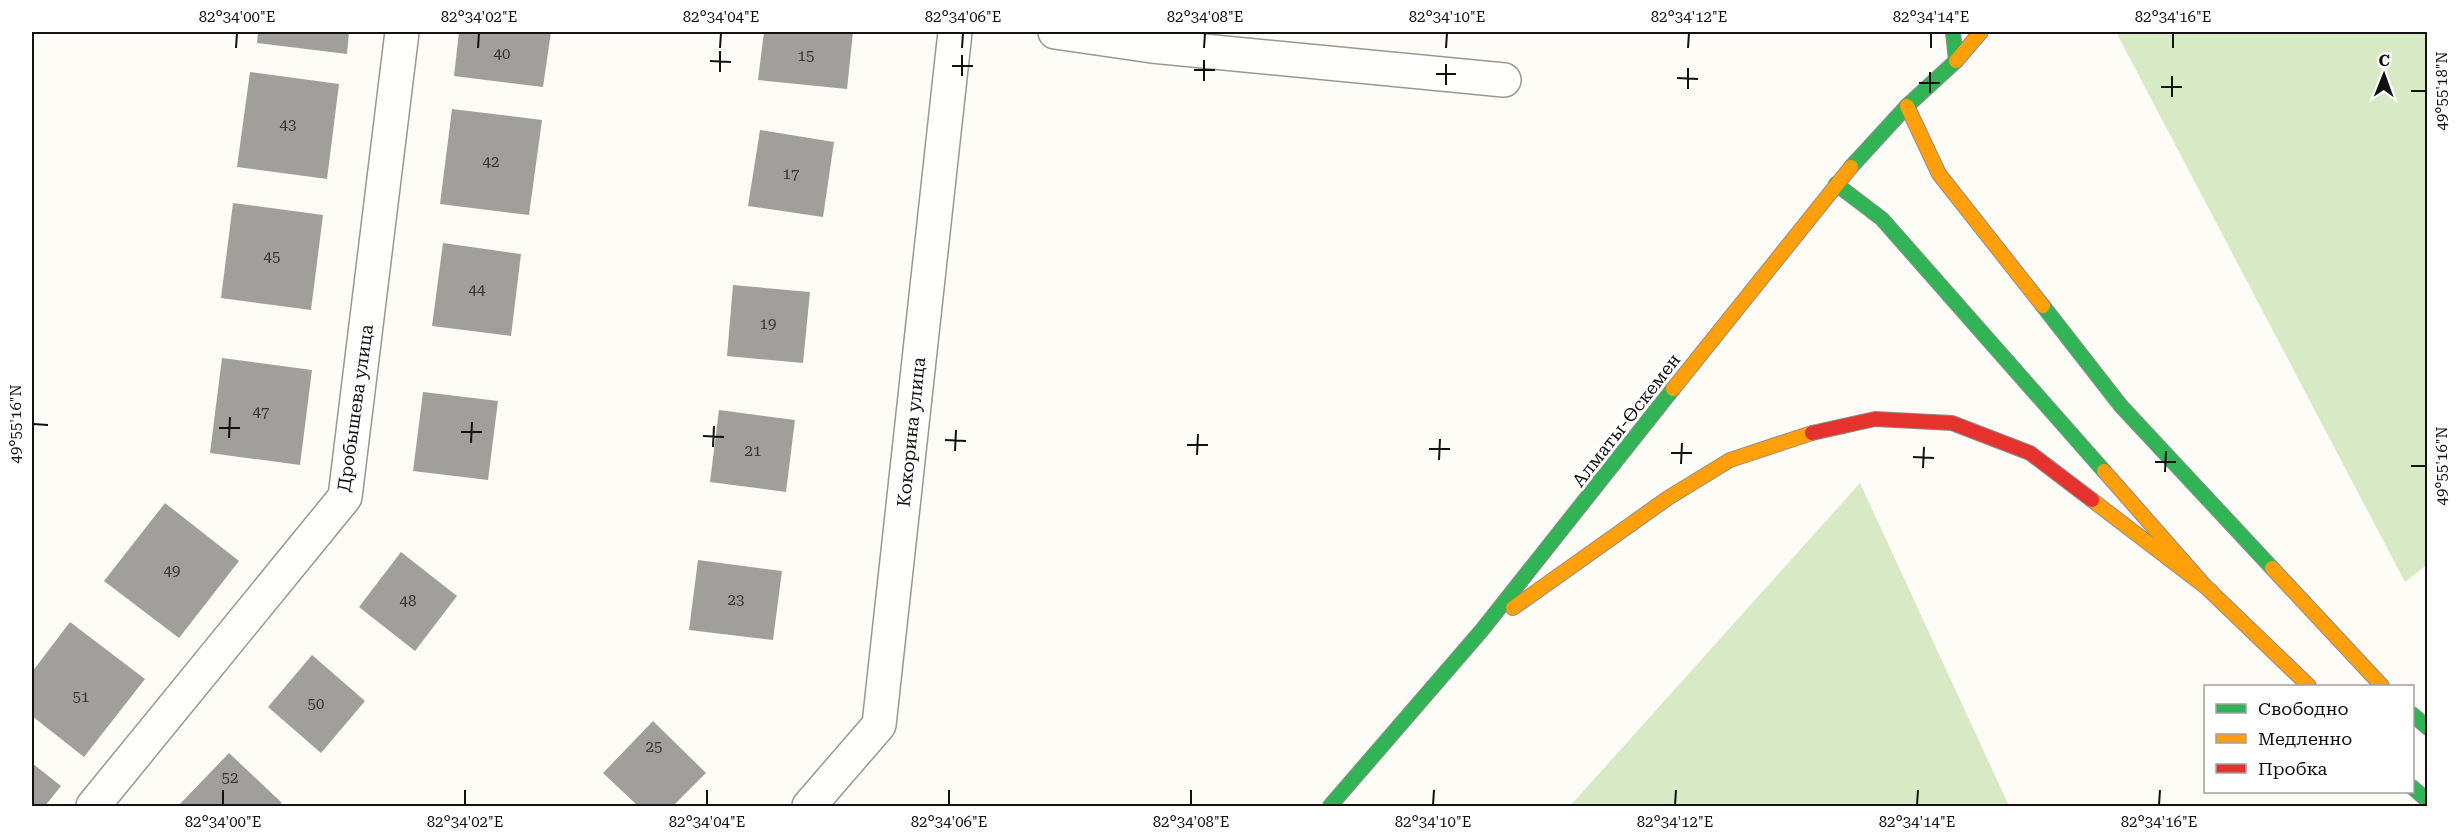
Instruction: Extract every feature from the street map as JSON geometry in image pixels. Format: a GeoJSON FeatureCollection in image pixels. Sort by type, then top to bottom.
{"type":"FeatureCollection","features":[{"type":"Feature","properties":{"kind":"main road"},"geometry":{"type":"LineString","coordinates":[[1953,32],[1956,61]]}},
{"type":"Feature","properties":{"kind":"main road","name":"Алматы-Өскемен"},"geometry":{"type":"LineString","coordinates":[[1330,807],[1482,630],[1836,184],[1907,106],[1956,61],[1981,32]]}},
{"type":"Feature","properties":{"kind":"main road"},"geometry":{"type":"LineString","coordinates":[[1907,106],[1939,174],[2121,406],[2380,685]]}},
{"type":"Feature","properties":{"kind":"main road"},"geometry":{"type":"LineString","coordinates":[[1836,184],[1882,219],[2211,591],[2307,685]]}},
{"type":"Feature","properties":{"kind":"main road"},"geometry":{"type":"LineString","coordinates":[[1482,630],[1668,498],[1730,460],[1805,435],[1875,419],[1952,423],[2030,453],[2211,591]]}},
{"type":"Feature","properties":{"kind":"main road"},"geometry":{"type":"LineString","coordinates":[[2414,716],[2427,728]]}},
{"type":"Feature","properties":{"kind":"main road"},"geometry":{"type":"LineString","coordinates":[[2414,789],[2427,801]]}},
{"type":"Feature","properties":{"kind":"street","name":"Дробышева улица"},"geometry":{"type":"LineString","coordinates":[[93,807],[345,497],[402,32]]}},
{"type":"Feature","properties":{"kind":"street","name":"Кокорина улица"},"geometry":{"type":"LineString","coordinates":[[809,807],[879,725],[955,32]]}},
{"type":"Feature","properties":{"kind":"street"},"geometry":{"type":"LineString","coordinates":[[1055,32],[1153,39],[1504,80]]}},
{"type":"Feature","properties":{"kind":"green space"},"geometry":{"type":"Polygon","coordinates":[[[2116,32],[2427,32],[2428,564],[2405,582],[2116,32]]]}},
{"type":"Feature","properties":{"kind":"green space"},"geometry":{"type":"Polygon","coordinates":[[[1860,483],[2009,806],[1570,806],[1860,483]]]}},
{"type":"Feature","properties":{"kind":"building"},"geometry":{"type":"Polygon","coordinates":[[[258,32],[349,32],[347,54],[257,43],[258,32]]]}},
{"type":"Feature","properties":{"kind":"building"},"geometry":{"type":"Polygon","coordinates":[[[459,32],[551,32],[543,87],[454,76],[459,32]]]}},
{"type":"Feature","properties":{"kind":"building"},"geometry":{"type":"Polygon","coordinates":[[[764,32],[853,32],[847,89],[758,80],[764,32]]]}},
{"type":"Feature","properties":{"kind":"building"},"geometry":{"type":"Polygon","coordinates":[[[250,72],[339,84],[327,179],[237,167],[250,72]]]}},
{"type":"Feature","properties":{"kind":"building"},"geometry":{"type":"Polygon","coordinates":[[[452,109],[542,120],[529,215],[440,204],[452,109]]]}},
{"type":"Feature","properties":{"kind":"building"},"geometry":{"type":"Polygon","coordinates":[[[760,130],[834,142],[823,217],[748,206],[760,130]]]}},
{"type":"Feature","properties":{"kind":"building"},"geometry":{"type":"Polygon","coordinates":[[[233,203],[323,215],[311,310],[221,298],[233,203]]]}},
{"type":"Feature","properties":{"kind":"building"},"geometry":{"type":"Polygon","coordinates":[[[443,243],[521,254],[511,336],[432,326],[443,243]]]}},
{"type":"Feature","properties":{"kind":"building"},"geometry":{"type":"Polygon","coordinates":[[[733,285],[810,292],[803,363],[727,356],[733,285]]]}},
{"type":"Feature","properties":{"kind":"building"},"geometry":{"type":"Polygon","coordinates":[[[222,358],[312,370],[300,465],[210,453],[222,358]]]}},
{"type":"Feature","properties":{"kind":"building"},"geometry":{"type":"Polygon","coordinates":[[[423,392],[498,401],[488,480],[413,471],[423,392]]]}},
{"type":"Feature","properties":{"kind":"building"},"geometry":{"type":"Polygon","coordinates":[[[719,410],[795,420],[786,492],[710,482],[719,410]]]}},
{"type":"Feature","properties":{"kind":"building"},"geometry":{"type":"Polygon","coordinates":[[[165,503],[239,561],[179,638],[104,581],[165,503]]]}},
{"type":"Feature","properties":{"kind":"building"},"geometry":{"type":"Polygon","coordinates":[[[401,552],[457,596],[415,651],[359,607],[401,552]]]}},
{"type":"Feature","properties":{"kind":"building"},"geometry":{"type":"Polygon","coordinates":[[[698,560],[782,571],[773,640],[689,630],[698,560]]]}},
{"type":"Feature","properties":{"kind":"building"},"geometry":{"type":"Polygon","coordinates":[[[70,622],[145,679],[84,757],[32,716],[32,672],[70,622]]]}},
{"type":"Feature","properties":{"kind":"building"},"geometry":{"type":"Polygon","coordinates":[[[312,655],[365,701],[321,753],[268,707],[312,655]]]}},
{"type":"Feature","properties":{"kind":"building"},"geometry":{"type":"Polygon","coordinates":[[[653,721],[706,773],[673,806],[638,806],[603,773],[653,721]]]}},
{"type":"Feature","properties":{"kind":"building"},"geometry":{"type":"Polygon","coordinates":[[[229,753],[282,803],[278,806],[182,806],[180,804],[229,753]]]}},
{"type":"Feature","properties":{"kind":"building"},"geometry":{"type":"Polygon","coordinates":[[[32,763],[61,786],[45,806],[32,806],[32,763]]]}},
{"type":"Feature","properties":{"kind":"traffic: fast"},"geometry":{"type":"LineString","coordinates":[[1851,167],[1907,106],[1956,61],[1953,32]]}},
{"type":"Feature","properties":{"kind":"traffic: fast"},"geometry":{"type":"LineString","coordinates":[[1836,184],[1882,219],[2104,471]]}},
{"type":"Feature","properties":{"kind":"traffic: fast"},"geometry":{"type":"LineString","coordinates":[[2043,306],[2121,406],[2272,568]]}},
{"type":"Feature","properties":{"kind":"traffic: fast"},"geometry":{"type":"LineString","coordinates":[[1330,806],[1482,630],[1673,389]]}},
{"type":"Feature","properties":{"kind":"traffic: fast"},"geometry":{"type":"LineString","coordinates":[[2414,716],[2428,728]]}},
{"type":"Feature","properties":{"kind":"traffic: fast"},"geometry":{"type":"LineString","coordinates":[[2414,789],[2428,801]]}},
{"type":"Feature","properties":{"kind":"traffic: slow"},"geometry":{"type":"LineString","coordinates":[[1956,61],[1981,32]]}},
{"type":"Feature","properties":{"kind":"traffic: slow"},"geometry":{"type":"LineString","coordinates":[[1907,106],[1939,174],[2043,306]]}},
{"type":"Feature","properties":{"kind":"traffic: slow"},"geometry":{"type":"LineString","coordinates":[[1673,389],[1851,167]]}},
{"type":"Feature","properties":{"kind":"traffic: slow"},"geometry":{"type":"LineString","coordinates":[[1513,608],[1668,498],[1730,460],[1812,433]]}},
{"type":"Feature","properties":{"kind":"traffic: slow"},"geometry":{"type":"LineString","coordinates":[[2104,471],[2206,587],[2308,685]]}},
{"type":"Feature","properties":{"kind":"traffic: slow"},"geometry":{"type":"LineString","coordinates":[[2092,500],[2211,591]]}},
{"type":"Feature","properties":{"kind":"traffic: slow"},"geometry":{"type":"LineString","coordinates":[[2272,568],[2381,685]]}},
{"type":"Feature","properties":{"kind":"traffic: jam"},"geometry":{"type":"LineString","coordinates":[[1812,433],[1875,419],[1952,423],[2030,453],[2092,500]]}}]}
